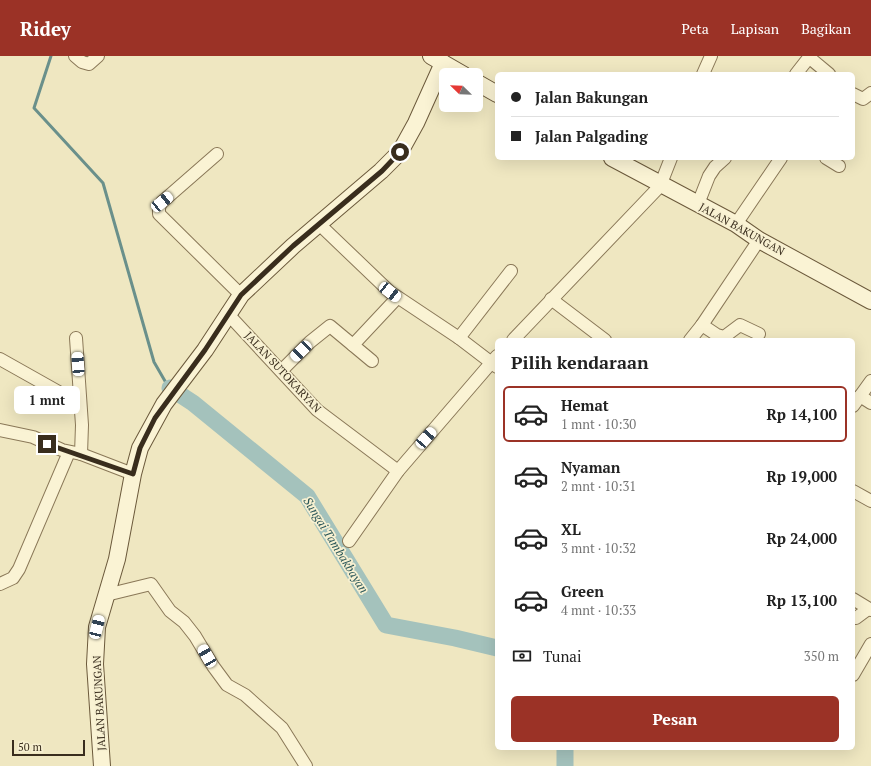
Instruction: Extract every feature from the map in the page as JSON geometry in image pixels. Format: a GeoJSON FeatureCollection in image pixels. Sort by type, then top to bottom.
{"type":"FeatureCollection","features":[{"type":"Feature","properties":{"kind":"main road","name":"JALAN BAKUNGAN"},"geometry":{"type":"LineString","coordinates":[[102,766],[95,664],[97,627],[117,559],[133,474],[140,448],[164,404],[205,350],[227,313],[241,295],[319,224],[382,171],[400,152],[416,123],[437,59],[452,68]]}},
{"type":"Feature","properties":{"kind":"main road"},"geometry":{"type":"LineString","coordinates":[[483,86],[495,93]]}},
{"type":"Feature","properties":{"kind":"main road","name":"JALAN BAKUNGAN"},"geometry":{"type":"LineString","coordinates":[[615,160],[660,186],[736,224],[759,240],[871,301]]}},
{"type":"Feature","properties":{"kind":"street"},"geometry":{"type":"LineString","coordinates":[[75,56],[89,64],[98,56]]}},
{"type":"Feature","properties":{"kind":"street"},"geometry":{"type":"LineString","coordinates":[[705,72],[711,56]]}},
{"type":"Feature","properties":{"kind":"street"},"geometry":{"type":"LineString","coordinates":[[798,72],[807,60],[811,60],[826,72]]}},
{"type":"Feature","properties":{"kind":"street"},"geometry":{"type":"LineString","coordinates":[[855,95],[863,100],[871,93]]}},
{"type":"Feature","properties":{"kind":"street"},"geometry":{"type":"LineString","coordinates":[[217,154],[162,202],[159,207],[159,214],[241,295]]}},
{"type":"Feature","properties":{"kind":"street"},"geometry":{"type":"LineString","coordinates":[[515,338],[660,186],[670,160]]}},
{"type":"Feature","properties":{"kind":"street"},"geometry":{"type":"LineString","coordinates":[[698,204],[709,176],[715,167],[723,160]]}},
{"type":"Feature","properties":{"kind":"street"},"geometry":{"type":"LineString","coordinates":[[736,224],[780,160]]}},
{"type":"Feature","properties":{"kind":"street"},"geometry":{"type":"LineString","coordinates":[[829,160],[838,166]]}},
{"type":"Feature","properties":{"kind":"street"},"geometry":{"type":"LineString","coordinates":[[319,224],[398,298],[495,362],[398,471],[349,541]]}},
{"type":"Feature","properties":{"kind":"street"},"geometry":{"type":"LineString","coordinates":[[692,338],[702,325],[759,240]]}},
{"type":"Feature","properties":{"kind":"street"},"geometry":{"type":"LineString","coordinates":[[459,338],[511,271]]}},
{"type":"Feature","properties":{"kind":"street"},"geometry":{"type":"LineString","coordinates":[[353,345],[398,298]]}},
{"type":"Feature","properties":{"kind":"street"},"geometry":{"type":"LineString","coordinates":[[552,299],[602,338]]}},
{"type":"Feature","properties":{"kind":"street","name":"JALAN SUTOKARYAN"},"geometry":{"type":"LineString","coordinates":[[227,313],[282,370],[295,387],[317,410],[398,471]]}},
{"type":"Feature","properties":{"kind":"street"},"geometry":{"type":"LineString","coordinates":[[702,325],[717,335],[724,337],[740,325],[746,326],[759,334]]}},
{"type":"Feature","properties":{"kind":"street"},"geometry":{"type":"LineString","coordinates":[[282,370],[310,342],[330,326],[372,361]]}},
{"type":"Feature","properties":{"kind":"street"},"geometry":{"type":"LineString","coordinates":[[0,584],[13,578],[20,569],[75,453],[80,404],[76,338]]}},
{"type":"Feature","properties":{"kind":"street"},"geometry":{"type":"LineString","coordinates":[[0,359],[80,404]]}},
{"type":"Feature","properties":{"kind":"street"},"geometry":{"type":"LineString","coordinates":[[855,403],[871,381]]}},
{"type":"Feature","properties":{"kind":"street"},"geometry":{"type":"LineString","coordinates":[[860,396],[871,403]]}},
{"type":"Feature","properties":{"kind":"street"},"geometry":{"type":"LineString","coordinates":[[0,430],[33,437],[133,474]]}},
{"type":"Feature","properties":{"kind":"street"},"geometry":{"type":"LineString","coordinates":[[855,492],[871,501]]}},
{"type":"Feature","properties":{"kind":"street"},"geometry":{"type":"LineString","coordinates":[[106,595],[151,584],[170,611],[184,622],[195,636],[226,685],[245,695],[282,728],[306,766]]}},
{"type":"Feature","properties":{"kind":"street"},"geometry":{"type":"LineString","coordinates":[[855,600],[870,609],[856,618]]}},
{"type":"Feature","properties":{"kind":"street"},"geometry":{"type":"LineString","coordinates":[[855,672],[871,644]]}},
{"type":"Feature","properties":{"kind":"waterway"},"geometry":{"type":"LineString","coordinates":[[51,56],[34,108],[103,183],[154,362],[169,388]]}},
{"type":"Feature","properties":{"kind":"waterway","name":"Sungai Tambakbayan"},"geometry":{"type":"LineString","coordinates":[[170,388],[193,403],[307,496],[386,625],[455,638],[495,648]]}},
{"type":"Feature","properties":{"kind":"waterway","name":"Sungai Tambakbayan"},"geometry":{"type":"LineString","coordinates":[[565,750],[565,766]]}},
{"type":"Feature","properties":{"kind":"route"},"geometry":{"type":"LineString","coordinates":[[47,444],[62,450],[81,454],[133,474],[140,448],[155,418],[205,350],[227,313],[241,295],[293,246],[382,171],[400,152]]}}]}
